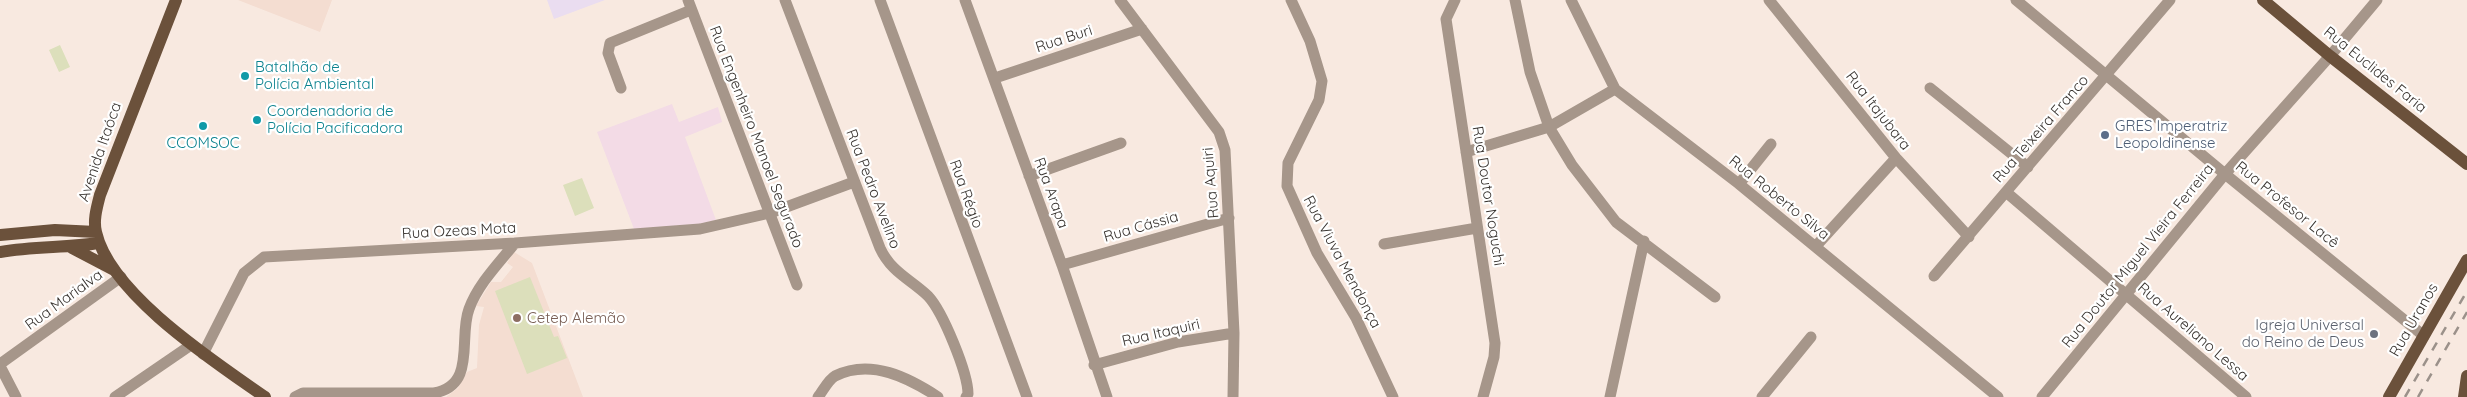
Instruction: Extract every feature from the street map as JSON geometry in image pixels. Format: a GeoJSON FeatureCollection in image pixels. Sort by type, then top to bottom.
{"type":"FeatureCollection","features":[{"type":"Feature","properties":{"kind":"main road","name":"Avenida Itaóca"},"geometry":{"type":"LineString","coordinates":[[98,237],[95,221],[100,195],[176,0]]}},
{"type":"Feature","properties":{"kind":"main road","name":"Rua Euclides Faria"},"geometry":{"type":"LineString","coordinates":[[2263,0],[2330,56],[2467,164]]}},
{"type":"Feature","properties":{"kind":"main road"},"geometry":{"type":"LineString","coordinates":[[69,230],[87,220],[100,195]]}},
{"type":"Feature","properties":{"kind":"main road"},"geometry":{"type":"LineString","coordinates":[[0,236],[39,230],[69,230],[98,237],[120,275],[138,297],[191,346],[265,397]]}},
{"type":"Feature","properties":{"kind":"main road"},"geometry":{"type":"LineString","coordinates":[[0,252],[41,247],[72,248],[98,237]]}},
{"type":"Feature","properties":{"kind":"main road"},"geometry":{"type":"LineString","coordinates":[[72,248],[120,275]]}},
{"type":"Feature","properties":{"kind":"main road","name":"Rua Uranos"},"geometry":{"type":"LineString","coordinates":[[2389,397],[2467,260]]}},
{"type":"Feature","properties":{"kind":"main road"},"geometry":{"type":"LineString","coordinates":[[2464,397],[2467,376]]}},
{"type":"Feature","properties":{"kind":"street","name":"Rua Pedro Avelino"},"geometry":{"type":"LineString","coordinates":[[785,0],[886,262],[927,295],[944,319],[968,382],[968,394],[966,397]]}},
{"type":"Feature","properties":{"kind":"street","name":"Rua Régio"},"geometry":{"type":"LineString","coordinates":[[880,0],[1027,397]]}},
{"type":"Feature","properties":{"kind":"street","name":"Rua Arapa"},"geometry":{"type":"LineString","coordinates":[[965,0],[1062,265],[1094,365],[1107,397]]}},
{"type":"Feature","properties":{"kind":"street","name":"Rua Aquiri"},"geometry":{"type":"LineString","coordinates":[[1120,0],[1219,132],[1225,150],[1234,333],[1233,397]]}},
{"type":"Feature","properties":{"kind":"street","name":"Rua Viuva Mendonça"},"geometry":{"type":"LineString","coordinates":[[1291,0],[1315,56],[1320,71],[1322,88],[1319,100],[1288,163],[1287,186],[1317,253],[1356,318],[1393,397]]}},
{"type":"Feature","properties":{"kind":"street","name":"Rua Doutor Noguchi"},"geometry":{"type":"LineString","coordinates":[[1444,0],[1494,343],[1494,358],[1483,397]]}},
{"type":"Feature","properties":{"kind":"street"},"geometry":{"type":"LineString","coordinates":[[1446,19],[1455,0]]}},
{"type":"Feature","properties":{"kind":"street"},"geometry":{"type":"LineString","coordinates":[[1515,0],[1530,72],[1549,127],[1572,165],[1610,215],[1622,227],[1644,241],[1715,298]]}},
{"type":"Feature","properties":{"kind":"street","name":"Rua Roberto Silva"},"geometry":{"type":"LineString","coordinates":[[1571,0],[1615,89],[1739,184],[1998,397]]}},
{"type":"Feature","properties":{"kind":"street","name":"Rua Itajubara"},"geometry":{"type":"LineString","coordinates":[[1769,0],[1896,158],[1969,237]]}},
{"type":"Feature","properties":{"kind":"street","name":"Rua Profesor Lacê"},"geometry":{"type":"LineString","coordinates":[[2016,0],[2108,74],[2224,174],[2424,336]]}},
{"type":"Feature","properties":{"kind":"street","name":"Rua Teixeira Franco"},"geometry":{"type":"LineString","coordinates":[[1934,276],[2170,0]]}},
{"type":"Feature","properties":{"kind":"street","name":"Rua Doutor Miguel Vieira Ferreira"},"geometry":{"type":"LineString","coordinates":[[2042,397],[2224,174],[2330,56],[2377,0]]}},
{"type":"Feature","properties":{"kind":"street"},"geometry":{"type":"LineString","coordinates":[[620,88],[608,53],[610,43],[689,5]]}},
{"type":"Feature","properties":{"kind":"street","name":"Rua Engenheiro Manoel Segurado"},"geometry":{"type":"LineString","coordinates":[[689,5],[797,285]]}},
{"type":"Feature","properties":{"kind":"street","name":"Rua Buri"},"geometry":{"type":"LineString","coordinates":[[995,78],[1142,30]]}},
{"type":"Feature","properties":{"kind":"street"},"geometry":{"type":"LineString","coordinates":[[1930,88],[2028,167]]}},
{"type":"Feature","properties":{"kind":"street"},"geometry":{"type":"LineString","coordinates":[[1466,152],[1549,127],[1615,89]]}},
{"type":"Feature","properties":{"kind":"street"},"geometry":{"type":"LineString","coordinates":[[1029,176],[1121,143]]}},
{"type":"Feature","properties":{"kind":"street"},"geometry":{"type":"LineString","coordinates":[[1739,184],[1771,144]]}},
{"type":"Feature","properties":{"kind":"street"},"geometry":{"type":"LineString","coordinates":[[1816,246],[1896,158]]}},
{"type":"Feature","properties":{"kind":"street","name":"Rua Ozeas Mota"},"geometry":{"type":"LineString","coordinates":[[203,354],[244,273],[264,257],[515,243],[700,229],[770,213],[854,182]]}},
{"type":"Feature","properties":{"kind":"street","name":"Rua Aureliano Lessa"},"geometry":{"type":"LineString","coordinates":[[2006,192],[2246,397]]}},
{"type":"Feature","properties":{"kind":"street","name":"Rua Cássia"},"geometry":{"type":"LineString","coordinates":[[1062,265],[1229,218]]}},
{"type":"Feature","properties":{"kind":"street"},"geometry":{"type":"LineString","coordinates":[[1384,244],[1477,228]]}},
{"type":"Feature","properties":{"kind":"street"},"geometry":{"type":"LineString","coordinates":[[1610,397],[1644,241]]}},
{"type":"Feature","properties":{"kind":"street"},"geometry":{"type":"LineString","coordinates":[[295,397],[303,392],[434,393],[450,388],[458,380],[463,369],[468,310],[480,287],[515,243]]}},
{"type":"Feature","properties":{"kind":"street","name":"Rua Marialva"},"geometry":{"type":"LineString","coordinates":[[0,365],[120,275]]}},
{"type":"Feature","properties":{"kind":"street","name":"Rua Itaquiri"},"geometry":{"type":"LineString","coordinates":[[1094,365],[1178,342],[1234,333]]}},
{"type":"Feature","properties":{"kind":"street"},"geometry":{"type":"LineString","coordinates":[[1762,397],[1811,337]]}},
{"type":"Feature","properties":{"kind":"street"},"geometry":{"type":"LineString","coordinates":[[115,397],[191,346]]}},
{"type":"Feature","properties":{"kind":"street"},"geometry":{"type":"LineString","coordinates":[[0,365],[16,397]]}},
{"type":"Feature","properties":{"kind":"street"},"geometry":{"type":"LineString","coordinates":[[818,397],[836,376],[868,370],[885,371],[901,376],[938,397]]}},
{"type":"Feature","properties":{"kind":"shaded area"},"geometry":{"type":"Polygon","coordinates":[[[238,0],[332,0],[320,32],[238,0]]]}},
{"type":"Feature","properties":{"kind":"shaded area"},"geometry":{"type":"Polygon","coordinates":[[[547,0],[605,0],[554,19],[547,0]]]}},
{"type":"Feature","properties":{"kind":"shaded area"},"geometry":{"type":"Polygon","coordinates":[[[672,104],[679,122],[718,107],[722,122],[685,137],[716,220],[699,224],[634,229],[597,132],[672,104]]]}},
{"type":"Feature","properties":{"kind":"shaded area","name":"Cetep Alemão"},"geometry":{"type":"Polygon","coordinates":[[[514,252],[532,263],[583,397],[446,397],[458,388],[467,372],[477,368],[479,325],[484,307],[476,306],[491,282],[501,282],[513,267],[507,263],[514,252]]]}},
{"type":"Feature","properties":{"kind":"green space"},"geometry":{"type":"Polygon","coordinates":[[[60,45],[70,67],[59,72],[49,50],[60,45]]]}},
{"type":"Feature","properties":{"kind":"green space"},"geometry":{"type":"Polygon","coordinates":[[[582,178],[594,208],[575,216],[563,185],[582,178]]]}},
{"type":"Feature","properties":{"kind":"green space"},"geometry":{"type":"Polygon","coordinates":[[[530,277],[554,337],[558,336],[567,358],[527,374],[495,291],[530,277]]]}},
{"type":"Feature","properties":{"kind":"railway"},"geometry":{"type":"LineString","coordinates":[[2405,397],[2467,291]]}},
{"type":"Feature","properties":{"kind":"railway"},"geometry":{"type":"LineString","coordinates":[[2418,397],[2467,312]]}},
{"type":"Feature","properties":{"kind":"place","name":"Batalhão de Polícia Ambiental"},"geometry":{"type":"Point","coordinates":[245,76]}},
{"type":"Feature","properties":{"kind":"place","name":"Coordenadoria de Polícia Pacificadora"},"geometry":{"type":"Point","coordinates":[257,120]}},
{"type":"Feature","properties":{"kind":"place","name":"CCOMSOC"},"geometry":{"type":"Point","coordinates":[203,126]}},
{"type":"Feature","properties":{"kind":"place","name":"GRES Imperatriz Leopoldinense"},"geometry":{"type":"Point","coordinates":[2105,135]}},
{"type":"Feature","properties":{"kind":"place","name":"Cetep Alemão"},"geometry":{"type":"Point","coordinates":[517,318]}},
{"type":"Feature","properties":{"kind":"place","name":"Igreja Universal do Reino de Deus"},"geometry":{"type":"Point","coordinates":[2374,334]}}]}
